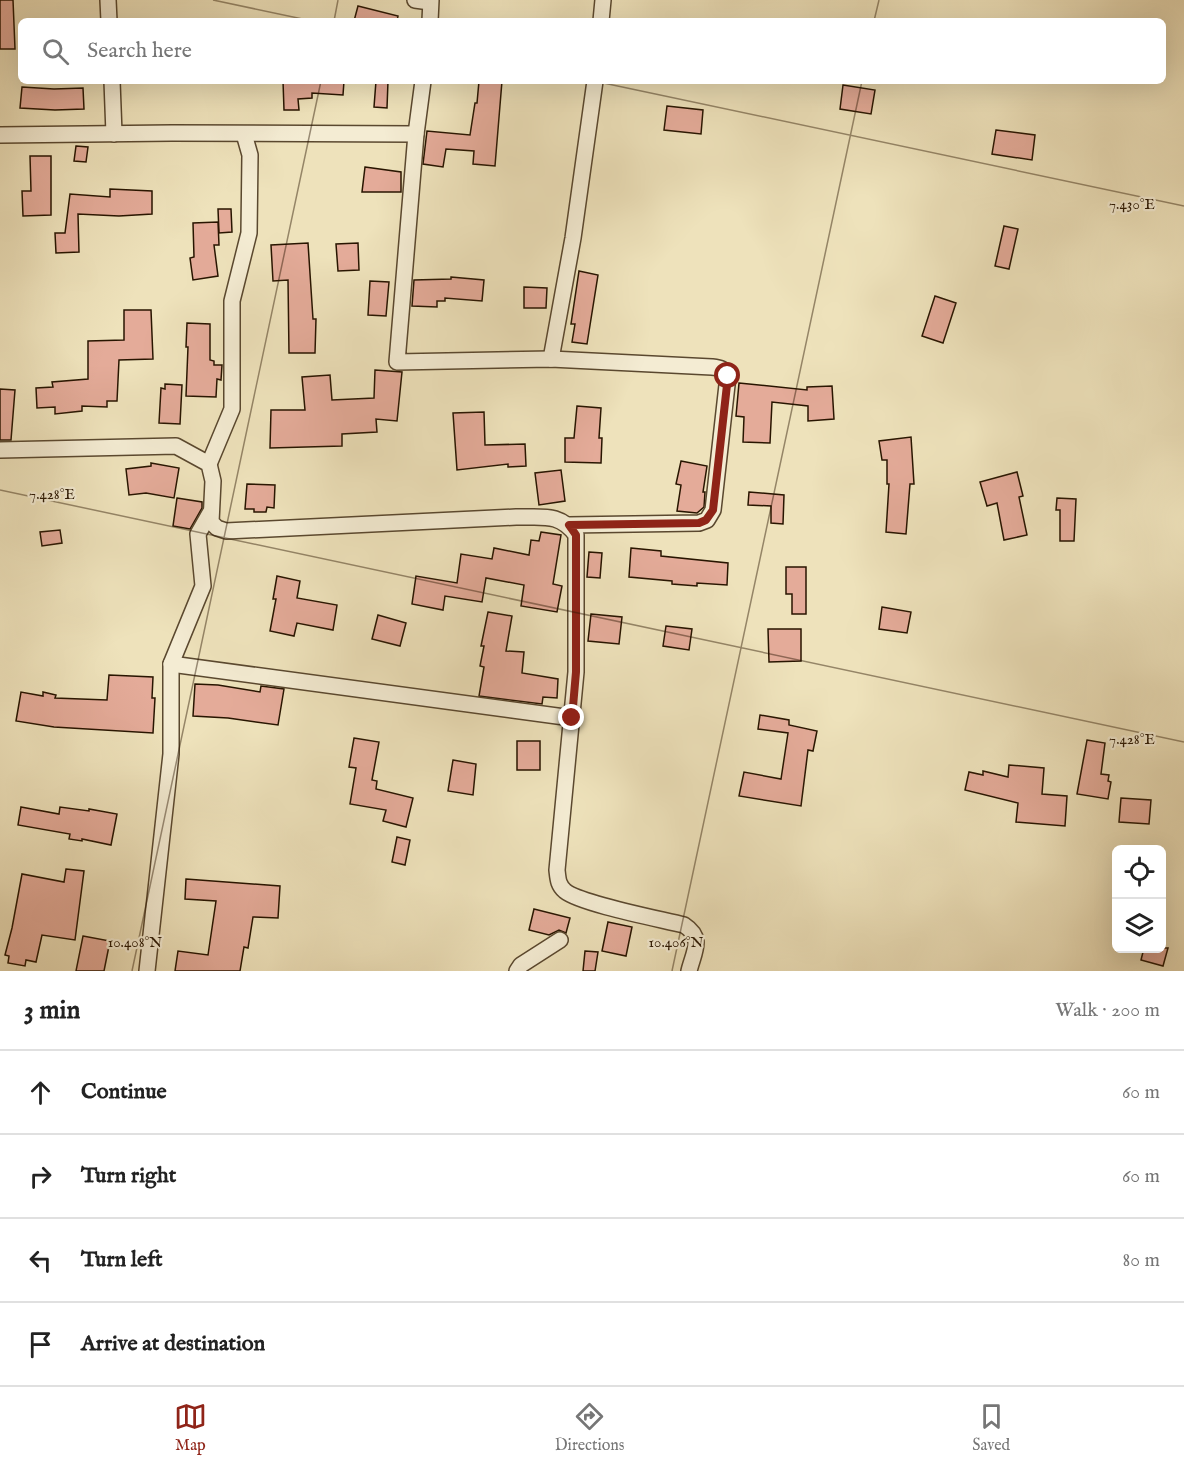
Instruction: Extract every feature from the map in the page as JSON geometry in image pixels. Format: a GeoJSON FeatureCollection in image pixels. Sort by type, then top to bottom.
{"type":"FeatureCollection","features":[{"type":"Feature","properties":{"kind":"street"},"geometry":{"type":"LineString","coordinates":[[108,0],[109,18]]}},
{"type":"Feature","properties":{"kind":"street"},"geometry":{"type":"LineString","coordinates":[[602,18],[603,0]]}},
{"type":"Feature","properties":{"kind":"street"},"geometry":{"type":"LineString","coordinates":[[426,1],[429,18]]}},
{"type":"Feature","properties":{"kind":"street"},"geometry":{"type":"LineString","coordinates":[[112,84],[114,134]]}},
{"type":"Feature","properties":{"kind":"street"},"geometry":{"type":"LineString","coordinates":[[423,84],[416,134],[397,362],[551,359],[712,367],[721,368],[727,372],[713,510],[706,520],[699,523],[569,525]]}},
{"type":"Feature","properties":{"kind":"street"},"geometry":{"type":"LineString","coordinates":[[551,359],[573,238],[594,84]]}},
{"type":"Feature","properties":{"kind":"street"},"geometry":{"type":"LineString","coordinates":[[244,134],[249,155],[249,233],[232,301],[232,409],[208,464],[213,481],[211,522],[217,528],[226,531],[516,518],[558,518],[569,525],[576,535],[576,672],[556,870],[558,883],[566,892],[586,900],[684,924],[693,930],[697,940],[688,971]]}},
{"type":"Feature","properties":{"kind":"street"},"geometry":{"type":"LineString","coordinates":[[0,135],[416,134]]}},
{"type":"Feature","properties":{"kind":"street"},"geometry":{"type":"LineString","coordinates":[[0,450],[176,446],[208,464]]}},
{"type":"Feature","properties":{"kind":"street"},"geometry":{"type":"LineString","coordinates":[[147,971],[171,753],[171,664],[202,586],[198,534],[210,513]]}},
{"type":"Feature","properties":{"kind":"street"},"geometry":{"type":"LineString","coordinates":[[171,664],[572,718]]}},
{"type":"Feature","properties":{"kind":"street"},"geometry":{"type":"LineString","coordinates":[[517,971],[522,965],[560,940]]}},
{"type":"Feature","properties":{"kind":"building"},"geometry":{"type":"Polygon","coordinates":[[[0,0],[13,0],[15,49],[0,49],[0,0]]]}},
{"type":"Feature","properties":{"kind":"building"},"geometry":{"type":"Polygon","coordinates":[[[358,6],[398,16],[398,18],[355,18],[358,6]]]}},
{"type":"Feature","properties":{"kind":"building"},"geometry":{"type":"Polygon","coordinates":[[[283,84],[344,84],[343,95],[312,93],[312,98],[298,99],[299,110],[284,110],[283,84]]]}},
{"type":"Feature","properties":{"kind":"building"},"geometry":{"type":"Polygon","coordinates":[[[376,84],[388,84],[387,108],[374,107],[376,84]]]}},
{"type":"Feature","properties":{"kind":"building"},"geometry":{"type":"Polygon","coordinates":[[[479,84],[502,84],[495,166],[473,164],[474,151],[446,149],[443,167],[423,164],[427,131],[470,135],[475,103],[477,103],[479,84]]]}},
{"type":"Feature","properties":{"kind":"building"},"geometry":{"type":"Polygon","coordinates":[[[843,85],[875,90],[871,114],[840,109],[843,85]]]}},
{"type":"Feature","properties":{"kind":"building"},"geometry":{"type":"Polygon","coordinates":[[[22,87],[83,88],[84,109],[20,108],[22,87]]]}},
{"type":"Feature","properties":{"kind":"building"},"geometry":{"type":"Polygon","coordinates":[[[667,106],[703,110],[701,134],[664,130],[667,106]]]}},
{"type":"Feature","properties":{"kind":"building"},"geometry":{"type":"Polygon","coordinates":[[[996,130],[1035,135],[1032,160],[992,154],[996,130]]]}},
{"type":"Feature","properties":{"kind":"building"},"geometry":{"type":"Polygon","coordinates":[[[76,146],[88,147],[86,162],[74,161],[76,146]]]}},
{"type":"Feature","properties":{"kind":"building"},"geometry":{"type":"Polygon","coordinates":[[[30,156],[51,156],[51,215],[23,216],[22,191],[31,191],[30,156]]]}},
{"type":"Feature","properties":{"kind":"building"},"geometry":{"type":"Polygon","coordinates":[[[365,167],[401,172],[401,192],[362,192],[365,167]]]}},
{"type":"Feature","properties":{"kind":"building"},"geometry":{"type":"Polygon","coordinates":[[[110,189],[152,191],[152,214],[119,216],[78,214],[79,252],[56,253],[55,233],[65,233],[70,194],[110,197],[110,189]]]}},
{"type":"Feature","properties":{"kind":"building"},"geometry":{"type":"Polygon","coordinates":[[[218,209],[231,209],[232,232],[219,233],[218,209]]]}},
{"type":"Feature","properties":{"kind":"building"},"geometry":{"type":"Polygon","coordinates":[[[218,222],[219,245],[214,245],[218,276],[193,280],[190,258],[194,257],[193,223],[218,222]]]}},
{"type":"Feature","properties":{"kind":"building"},"geometry":{"type":"Polygon","coordinates":[[[1004,226],[1018,229],[1009,269],[995,266],[1004,226]]]}},
{"type":"Feature","properties":{"kind":"building"},"geometry":{"type":"Polygon","coordinates":[[[308,243],[313,319],[316,319],[315,353],[289,353],[288,280],[273,281],[271,245],[308,243]]]}},
{"type":"Feature","properties":{"kind":"building"},"geometry":{"type":"Polygon","coordinates":[[[358,243],[359,270],[338,271],[336,244],[358,243]]]}},
{"type":"Feature","properties":{"kind":"building"},"geometry":{"type":"Polygon","coordinates":[[[579,271],[598,275],[587,344],[572,342],[575,324],[571,324],[579,271]]]}},
{"type":"Feature","properties":{"kind":"building"},"geometry":{"type":"Polygon","coordinates":[[[451,277],[484,280],[482,301],[445,298],[445,301],[437,301],[437,307],[412,306],[414,280],[451,279],[451,277]]]}},
{"type":"Feature","properties":{"kind":"building"},"geometry":{"type":"Polygon","coordinates":[[[370,281],[389,282],[386,316],[368,315],[370,281]]]}},
{"type":"Feature","properties":{"kind":"building"},"geometry":{"type":"Polygon","coordinates":[[[524,287],[547,288],[546,308],[524,308],[524,287]]]}},
{"type":"Feature","properties":{"kind":"building"},"geometry":{"type":"Polygon","coordinates":[[[935,296],[956,303],[943,343],[922,336],[935,296]]]}},
{"type":"Feature","properties":{"kind":"building"},"geometry":{"type":"Polygon","coordinates":[[[124,310],[151,310],[153,359],[119,360],[117,401],[107,401],[107,407],[82,406],[82,411],[55,414],[55,407],[37,408],[36,388],[53,387],[52,382],[88,379],[88,341],[124,340],[124,310]]]}},
{"type":"Feature","properties":{"kind":"building"},"geometry":{"type":"Polygon","coordinates":[[[187,323],[210,324],[210,360],[214,361],[214,365],[222,365],[221,380],[217,379],[216,397],[186,396],[187,323]]]}},
{"type":"Feature","properties":{"kind":"building"},"geometry":{"type":"Polygon","coordinates":[[[375,370],[402,372],[397,421],[376,419],[377,432],[342,434],[342,446],[270,448],[271,410],[305,410],[302,377],[330,375],[332,400],[374,398],[375,370]]]}},
{"type":"Feature","properties":{"kind":"building"},"geometry":{"type":"Polygon","coordinates":[[[739,383],[807,390],[807,387],[832,386],[834,419],[808,421],[808,406],[772,402],[770,443],[743,442],[744,417],[736,416],[739,383]]]}},
{"type":"Feature","properties":{"kind":"building"},"geometry":{"type":"Polygon","coordinates":[[[165,384],[182,385],[180,424],[159,423],[161,388],[165,389],[165,384]]]}},
{"type":"Feature","properties":{"kind":"building"},"geometry":{"type":"Polygon","coordinates":[[[0,389],[15,390],[11,440],[0,440],[0,389]]]}},
{"type":"Feature","properties":{"kind":"building"},"geometry":{"type":"Polygon","coordinates":[[[577,406],[601,408],[599,438],[602,438],[601,463],[565,462],[565,438],[574,438],[577,406]]]}},
{"type":"Feature","properties":{"kind":"building"},"geometry":{"type":"Polygon","coordinates":[[[484,412],[485,445],[525,444],[526,466],[508,467],[508,464],[457,470],[453,413],[484,412]]]}},
{"type":"Feature","properties":{"kind":"building"},"geometry":{"type":"Polygon","coordinates":[[[911,437],[914,484],[910,484],[906,534],[886,532],[889,484],[887,484],[887,460],[882,460],[879,441],[911,437]]]}},
{"type":"Feature","properties":{"kind":"building"},"geometry":{"type":"Polygon","coordinates":[[[681,461],[707,466],[703,492],[705,492],[704,507],[697,513],[677,511],[681,485],[676,484],[681,461]]]}},
{"type":"Feature","properties":{"kind":"building"},"geometry":{"type":"Polygon","coordinates":[[[151,463],[179,468],[174,498],[146,493],[129,495],[126,469],[151,466],[151,463]]]}},
{"type":"Feature","properties":{"kind":"building"},"geometry":{"type":"Polygon","coordinates":[[[561,470],[565,501],[539,505],[535,473],[561,470]]]}},
{"type":"Feature","properties":{"kind":"building"},"geometry":{"type":"Polygon","coordinates":[[[1017,472],[1023,496],[1019,497],[1027,535],[1004,540],[997,503],[987,506],[980,482],[1017,472]]]}},
{"type":"Feature","properties":{"kind":"building"},"geometry":{"type":"Polygon","coordinates":[[[247,484],[275,485],[274,508],[267,507],[266,512],[245,509],[247,484]]]}},
{"type":"Feature","properties":{"kind":"building"},"geometry":{"type":"Polygon","coordinates":[[[749,492],[784,495],[783,524],[771,523],[771,506],[748,505],[749,492]]]}},
{"type":"Feature","properties":{"kind":"building"},"geometry":{"type":"Polygon","coordinates":[[[177,498],[202,502],[202,508],[190,529],[173,526],[177,498]]]}},
{"type":"Feature","properties":{"kind":"building"},"geometry":{"type":"Polygon","coordinates":[[[1057,498],[1076,499],[1074,541],[1060,541],[1060,510],[1056,510],[1057,498]]]}},
{"type":"Feature","properties":{"kind":"building"},"geometry":{"type":"Polygon","coordinates":[[[60,530],[62,543],[42,546],[40,532],[60,530]]]}},
{"type":"Feature","properties":{"kind":"building"},"geometry":{"type":"Polygon","coordinates":[[[541,532],[561,535],[553,584],[562,586],[557,612],[521,606],[524,585],[486,578],[482,602],[445,596],[443,610],[412,604],[416,576],[457,583],[461,554],[492,559],[494,548],[529,555],[531,540],[539,541],[541,532]]]}},
{"type":"Feature","properties":{"kind":"building"},"geometry":{"type":"Polygon","coordinates":[[[631,548],[661,551],[661,556],[728,563],[727,585],[672,584],[672,581],[629,577],[631,548]]]}},
{"type":"Feature","properties":{"kind":"building"},"geometry":{"type":"Polygon","coordinates":[[[589,552],[602,553],[600,578],[587,577],[589,552]]]}},
{"type":"Feature","properties":{"kind":"building"},"geometry":{"type":"Polygon","coordinates":[[[786,567],[806,567],[806,614],[792,614],[792,594],[786,594],[786,567]]]}},
{"type":"Feature","properties":{"kind":"building"},"geometry":{"type":"Polygon","coordinates":[[[277,576],[300,581],[297,598],[337,605],[333,630],[297,623],[294,636],[270,631],[276,599],[273,599],[277,576]]]}},
{"type":"Feature","properties":{"kind":"building"},"geometry":{"type":"Polygon","coordinates":[[[882,607],[911,612],[907,633],[879,629],[882,607]]]}},
{"type":"Feature","properties":{"kind":"building"},"geometry":{"type":"Polygon","coordinates":[[[488,612],[512,616],[506,651],[524,652],[522,673],[558,679],[557,698],[543,697],[542,704],[479,696],[484,667],[480,666],[484,646],[481,646],[488,612]]]}},
{"type":"Feature","properties":{"kind":"building"},"geometry":{"type":"Polygon","coordinates":[[[591,614],[622,617],[619,644],[588,641],[591,614]]]}},
{"type":"Feature","properties":{"kind":"building"},"geometry":{"type":"Polygon","coordinates":[[[378,615],[406,623],[400,646],[372,639],[378,615]]]}},
{"type":"Feature","properties":{"kind":"building"},"geometry":{"type":"Polygon","coordinates":[[[666,626],[692,629],[689,650],[663,646],[666,626]]]}},
{"type":"Feature","properties":{"kind":"building"},"geometry":{"type":"Polygon","coordinates":[[[768,629],[801,629],[801,661],[769,662],[768,629]]]}},
{"type":"Feature","properties":{"kind":"building"},"geometry":{"type":"Polygon","coordinates":[[[109,675],[153,677],[152,698],[155,698],[153,733],[54,727],[16,721],[21,692],[43,696],[43,692],[56,695],[55,698],[107,700],[109,675]]]}},
{"type":"Feature","properties":{"kind":"building"},"geometry":{"type":"Polygon","coordinates":[[[195,684],[218,685],[260,692],[261,686],[284,689],[278,725],[193,716],[195,684]]]}},
{"type":"Feature","properties":{"kind":"building"},"geometry":{"type":"Polygon","coordinates":[[[760,715],[789,720],[789,725],[817,731],[813,751],[808,750],[801,806],[739,796],[744,772],[781,779],[788,733],[758,729],[760,715]]]}},
{"type":"Feature","properties":{"kind":"building"},"geometry":{"type":"Polygon","coordinates":[[[354,738],[379,742],[372,780],[377,781],[376,789],[413,798],[406,827],[383,821],[386,810],[350,804],[356,768],[349,767],[354,738]]]}},
{"type":"Feature","properties":{"kind":"building"},"geometry":{"type":"Polygon","coordinates":[[[1087,740],[1105,743],[1101,774],[1109,775],[1108,781],[1111,782],[1108,799],[1077,794],[1087,740]]]}},
{"type":"Feature","properties":{"kind":"building"},"geometry":{"type":"Polygon","coordinates":[[[517,741],[540,741],[540,770],[517,770],[517,741]]]}},
{"type":"Feature","properties":{"kind":"building"},"geometry":{"type":"Polygon","coordinates":[[[453,760],[476,764],[473,795],[448,791],[453,760]]]}},
{"type":"Feature","properties":{"kind":"building"},"geometry":{"type":"Polygon","coordinates":[[[1009,765],[1044,768],[1042,794],[1067,796],[1065,826],[1016,822],[1018,803],[965,790],[969,772],[983,775],[983,771],[1008,777],[1009,765]]]}},
{"type":"Feature","properties":{"kind":"building"},"geometry":{"type":"Polygon","coordinates":[[[1121,798],[1151,800],[1149,824],[1119,822],[1121,798]]]}},
{"type":"Feature","properties":{"kind":"building"},"geometry":{"type":"Polygon","coordinates":[[[21,807],[59,814],[60,807],[117,814],[111,845],[82,839],[82,841],[69,839],[70,834],[18,825],[21,807]]]}},
{"type":"Feature","properties":{"kind":"building"},"geometry":{"type":"Polygon","coordinates":[[[397,837],[410,840],[405,865],[392,862],[397,837]]]}},
{"type":"Feature","properties":{"kind":"building"},"geometry":{"type":"Polygon","coordinates":[[[66,869],[84,871],[75,940],[42,935],[36,962],[26,960],[25,966],[8,963],[9,956],[5,955],[22,874],[64,882],[66,869]]]}},
{"type":"Feature","properties":{"kind":"building"},"geometry":{"type":"Polygon","coordinates":[[[186,879],[280,886],[278,918],[253,917],[248,948],[244,947],[240,971],[175,971],[178,951],[208,955],[216,901],[185,899],[186,879]]]}},
{"type":"Feature","properties":{"kind":"building"},"geometry":{"type":"Polygon","coordinates":[[[534,909],[570,918],[566,933],[559,930],[549,935],[529,930],[534,909]]]}},
{"type":"Feature","properties":{"kind":"building"},"geometry":{"type":"Polygon","coordinates":[[[608,922],[632,927],[626,956],[602,951],[608,922]]]}},
{"type":"Feature","properties":{"kind":"building"},"geometry":{"type":"Polygon","coordinates":[[[83,936],[110,941],[104,971],[76,971],[83,936]]]}},
{"type":"Feature","properties":{"kind":"building"},"geometry":{"type":"Polygon","coordinates":[[[1166,948],[1168,948],[1163,966],[1141,960],[1143,953],[1166,953],[1166,948]]]}},
{"type":"Feature","properties":{"kind":"building"},"geometry":{"type":"Polygon","coordinates":[[[585,951],[598,952],[595,971],[583,971],[585,951]]]}},
{"type":"Feature","properties":{"kind":"route"},"geometry":{"type":"LineString","coordinates":[[572,718],[576,672],[576,535],[569,525],[699,523],[706,520],[713,510],[728,376]]}}]}
